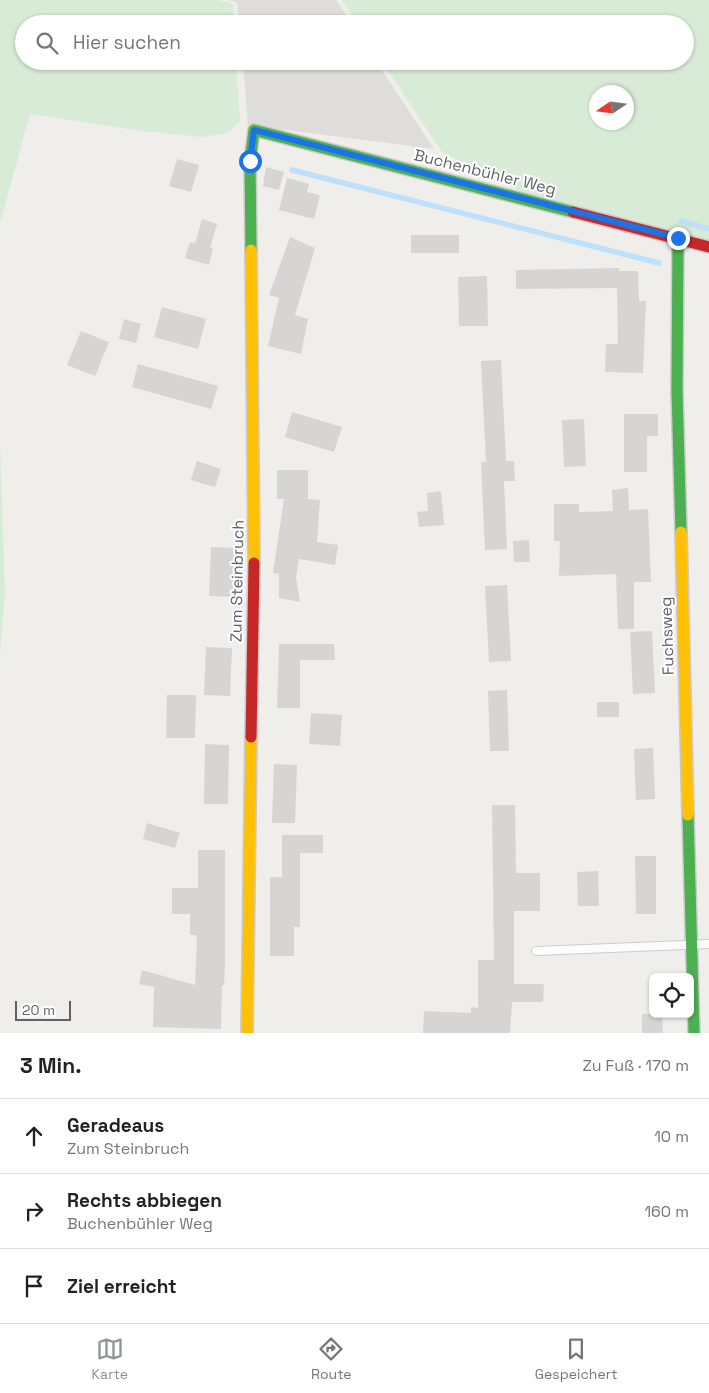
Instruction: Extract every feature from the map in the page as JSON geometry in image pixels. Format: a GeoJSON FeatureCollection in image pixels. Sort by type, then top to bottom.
{"type":"FeatureCollection","features":[{"type":"Feature","properties":{"kind":"street","name":"Buchenbühler Weg"},"geometry":{"type":"LineString","coordinates":[[254,130],[709,247]]}},
{"type":"Feature","properties":{"kind":"street","name":"Zum Steinbruch"},"geometry":{"type":"LineString","coordinates":[[247,1033],[255,503],[250,161],[254,130]]}},
{"type":"Feature","properties":{"kind":"street","name":"Fuchsweg"},"geometry":{"type":"LineString","coordinates":[[678,238],[677,401],[694,1033]]}},
{"type":"Feature","properties":{"kind":"lane"},"geometry":{"type":"LineString","coordinates":[[536,951],[709,944]]}},
{"type":"Feature","properties":{"kind":"shaded area"},"geometry":{"type":"Polygon","coordinates":[[[229,0],[336,0],[346,15],[238,15],[237,3],[229,0]]]}},
{"type":"Feature","properties":{"kind":"shaded area"},"geometry":{"type":"Polygon","coordinates":[[[244,70],[382,70],[434,149],[248,125],[244,70]]]}},
{"type":"Feature","properties":{"kind":"green space"},"geometry":{"type":"Polygon","coordinates":[[[0,0],[218,0],[233,4],[234,15],[15,15],[15,70],[237,70],[240,121],[227,133],[202,137],[143,131],[30,114],[0,223],[0,0]]]}},
{"type":"Feature","properties":{"kind":"green space"},"geometry":{"type":"Polygon","coordinates":[[[342,0],[709,0],[709,243],[533,197],[442,152],[388,70],[694,70],[694,15],[352,15],[342,0]]]}},
{"type":"Feature","properties":{"kind":"green space"},"geometry":{"type":"Polygon","coordinates":[[[0,444],[5,592],[0,656],[0,444]]]}},
{"type":"Feature","properties":{"kind":"building"},"geometry":{"type":"Polygon","coordinates":[[[177,159],[199,165],[191,192],[169,186],[177,159]]]}},
{"type":"Feature","properties":{"kind":"building"},"geometry":{"type":"Polygon","coordinates":[[[266,167],[284,172],[279,190],[263,186],[266,167]]]}},
{"type":"Feature","properties":{"kind":"building"},"geometry":{"type":"Polygon","coordinates":[[[287,178],[309,184],[307,192],[320,195],[314,219],[279,210],[287,178]]]}},
{"type":"Feature","properties":{"kind":"building"},"geometry":{"type":"Polygon","coordinates":[[[202,219],[217,224],[210,248],[213,249],[209,265],[185,258],[190,242],[195,243],[202,219]]]}},
{"type":"Feature","properties":{"kind":"building"},"geometry":{"type":"Polygon","coordinates":[[[411,235],[459,235],[459,253],[411,253],[411,235]]]}},
{"type":"Feature","properties":{"kind":"building"},"geometry":{"type":"Polygon","coordinates":[[[290,237],[315,248],[295,315],[308,319],[301,354],[268,346],[279,298],[269,295],[290,237]]]}},
{"type":"Feature","properties":{"kind":"building"},"geometry":{"type":"Polygon","coordinates":[[[619,268],[619,271],[638,271],[639,301],[646,301],[643,373],[605,372],[606,344],[618,344],[617,288],[516,289],[516,270],[619,268]]]}},
{"type":"Feature","properties":{"kind":"building"},"geometry":{"type":"Polygon","coordinates":[[[487,276],[488,326],[459,326],[458,277],[487,276]]]}},
{"type":"Feature","properties":{"kind":"building"},"geometry":{"type":"Polygon","coordinates":[[[162,307],[206,319],[198,349],[154,337],[162,307]]]}},
{"type":"Feature","properties":{"kind":"building"},"geometry":{"type":"Polygon","coordinates":[[[124,319],[141,324],[136,343],[119,339],[124,319]]]}},
{"type":"Feature","properties":{"kind":"building"},"geometry":{"type":"Polygon","coordinates":[[[81,331],[109,342],[95,376],[67,365],[81,331]]]}},
{"type":"Feature","properties":{"kind":"building"},"geometry":{"type":"Polygon","coordinates":[[[501,360],[506,461],[514,461],[515,481],[504,481],[507,549],[485,550],[481,462],[486,462],[481,361],[501,360]]]}},
{"type":"Feature","properties":{"kind":"building"},"geometry":{"type":"Polygon","coordinates":[[[138,364],[218,386],[211,409],[132,387],[138,364]]]}},
{"type":"Feature","properties":{"kind":"building"},"geometry":{"type":"Polygon","coordinates":[[[292,412],[342,427],[334,452],[285,437],[292,412]]]}},
{"type":"Feature","properties":{"kind":"building"},"geometry":{"type":"Polygon","coordinates":[[[624,414],[658,414],[658,436],[647,436],[647,472],[624,472],[624,414]]]}},
{"type":"Feature","properties":{"kind":"building"},"geometry":{"type":"Polygon","coordinates":[[[584,419],[586,466],[564,467],[562,420],[584,419]]]}},
{"type":"Feature","properties":{"kind":"building"},"geometry":{"type":"Polygon","coordinates":[[[197,461],[221,469],[215,487],[191,480],[197,461]]]}},
{"type":"Feature","properties":{"kind":"building"},"geometry":{"type":"Polygon","coordinates":[[[277,470],[308,470],[308,499],[320,500],[317,542],[338,545],[335,565],[299,559],[296,577],[300,602],[279,598],[279,574],[273,573],[284,499],[277,499],[277,470]]]}},
{"type":"Feature","properties":{"kind":"building"},"geometry":{"type":"Polygon","coordinates":[[[628,488],[629,510],[648,509],[651,582],[634,582],[634,629],[618,629],[616,574],[559,576],[560,541],[554,541],[554,504],[579,504],[579,512],[613,511],[612,490],[628,488]]]}},
{"type":"Feature","properties":{"kind":"building"},"geometry":{"type":"Polygon","coordinates":[[[441,491],[444,525],[419,527],[417,512],[428,511],[427,493],[441,491]]]}},
{"type":"Feature","properties":{"kind":"building"},"geometry":{"type":"Polygon","coordinates":[[[529,540],[530,562],[514,562],[513,541],[529,540]]]}},
{"type":"Feature","properties":{"kind":"building"},"geometry":{"type":"Polygon","coordinates":[[[211,547],[236,548],[234,597],[209,596],[211,547]]]}},
{"type":"Feature","properties":{"kind":"building"},"geometry":{"type":"Polygon","coordinates":[[[507,585],[511,661],[489,662],[485,586],[507,585]]]}},
{"type":"Feature","properties":{"kind":"building"},"geometry":{"type":"Polygon","coordinates":[[[652,631],[655,693],[633,694],[630,632],[652,631]]]}},
{"type":"Feature","properties":{"kind":"building"},"geometry":{"type":"Polygon","coordinates":[[[279,644],[334,644],[335,660],[300,660],[300,708],[277,708],[279,644]]]}},
{"type":"Feature","properties":{"kind":"building"},"geometry":{"type":"Polygon","coordinates":[[[206,647],[232,648],[230,696],[204,695],[206,647]]]}},
{"type":"Feature","properties":{"kind":"building"},"geometry":{"type":"Polygon","coordinates":[[[507,690],[509,751],[490,751],[488,691],[507,690]]]}},
{"type":"Feature","properties":{"kind":"building"},"geometry":{"type":"Polygon","coordinates":[[[167,695],[196,695],[195,738],[166,738],[167,695]]]}},
{"type":"Feature","properties":{"kind":"building"},"geometry":{"type":"Polygon","coordinates":[[[597,702],[619,702],[619,717],[597,717],[597,702]]]}},
{"type":"Feature","properties":{"kind":"building"},"geometry":{"type":"Polygon","coordinates":[[[311,713],[342,715],[340,746],[309,744],[311,713]]]}},
{"type":"Feature","properties":{"kind":"building"},"geometry":{"type":"Polygon","coordinates":[[[205,744],[229,745],[228,804],[204,804],[205,744]]]}},
{"type":"Feature","properties":{"kind":"building"},"geometry":{"type":"Polygon","coordinates":[[[653,748],[655,799],[636,800],[634,749],[653,748]]]}},
{"type":"Feature","properties":{"kind":"building"},"geometry":{"type":"Polygon","coordinates":[[[274,764],[297,765],[295,823],[272,823],[274,764]]]}},
{"type":"Feature","properties":{"kind":"building"},"geometry":{"type":"Polygon","coordinates":[[[492,805],[515,805],[516,873],[540,873],[540,911],[514,911],[514,984],[544,984],[543,1002],[512,1002],[510,1033],[423,1033],[424,1011],[471,1013],[471,1007],[478,1008],[478,960],[494,960],[492,805]]]}},
{"type":"Feature","properties":{"kind":"building"},"geometry":{"type":"Polygon","coordinates":[[[147,823],[180,833],[175,848],[143,839],[147,823]]]}},
{"type":"Feature","properties":{"kind":"building"},"geometry":{"type":"Polygon","coordinates":[[[282,835],[323,835],[323,853],[300,853],[300,927],[294,927],[294,956],[270,956],[270,877],[282,877],[282,835]]]}},
{"type":"Feature","properties":{"kind":"building"},"geometry":{"type":"Polygon","coordinates":[[[198,850],[225,850],[225,961],[224,985],[222,985],[221,1029],[153,1027],[154,987],[139,984],[142,970],[195,985],[197,938],[195,935],[190,935],[190,914],[172,914],[172,888],[198,888],[198,850]]]}},
{"type":"Feature","properties":{"kind":"building"},"geometry":{"type":"Polygon","coordinates":[[[635,856],[656,856],[656,914],[636,914],[635,856]]]}},
{"type":"Feature","properties":{"kind":"building"},"geometry":{"type":"Polygon","coordinates":[[[598,871],[599,906],[578,906],[577,872],[598,871]]]}},
{"type":"Feature","properties":{"kind":"building"},"geometry":{"type":"Polygon","coordinates":[[[642,1014],[649,1014],[649,1018],[662,1018],[663,1033],[642,1033],[642,1014]]]}},
{"type":"Feature","properties":{"kind":"waterway"},"geometry":{"type":"LineString","coordinates":[[292,170],[659,263]]}},
{"type":"Feature","properties":{"kind":"waterway"},"geometry":{"type":"LineString","coordinates":[[681,221],[709,229]]}},
{"type":"Feature","properties":{"kind":"traffic: fast"},"geometry":{"type":"LineString","coordinates":[[251,250],[250,161],[254,130],[573,212]]}},
{"type":"Feature","properties":{"kind":"traffic: fast"},"geometry":{"type":"LineString","coordinates":[[678,238],[677,391],[681,532]]}},
{"type":"Feature","properties":{"kind":"traffic: fast"},"geometry":{"type":"LineString","coordinates":[[688,815],[694,1033]]}},
{"type":"Feature","properties":{"kind":"traffic: slow"},"geometry":{"type":"LineString","coordinates":[[251,250],[254,563]]}},
{"type":"Feature","properties":{"kind":"traffic: slow"},"geometry":{"type":"LineString","coordinates":[[681,532],[688,815]]}},
{"type":"Feature","properties":{"kind":"traffic: slow"},"geometry":{"type":"LineString","coordinates":[[247,1033],[251,737]]}},
{"type":"Feature","properties":{"kind":"traffic: jam"},"geometry":{"type":"LineString","coordinates":[[573,212],[709,247]]}},
{"type":"Feature","properties":{"kind":"traffic: jam"},"geometry":{"type":"LineString","coordinates":[[251,737],[254,563]]}},
{"type":"Feature","properties":{"kind":"route"},"geometry":{"type":"LineString","coordinates":[[250,161],[254,130],[678,238]]}}]}
